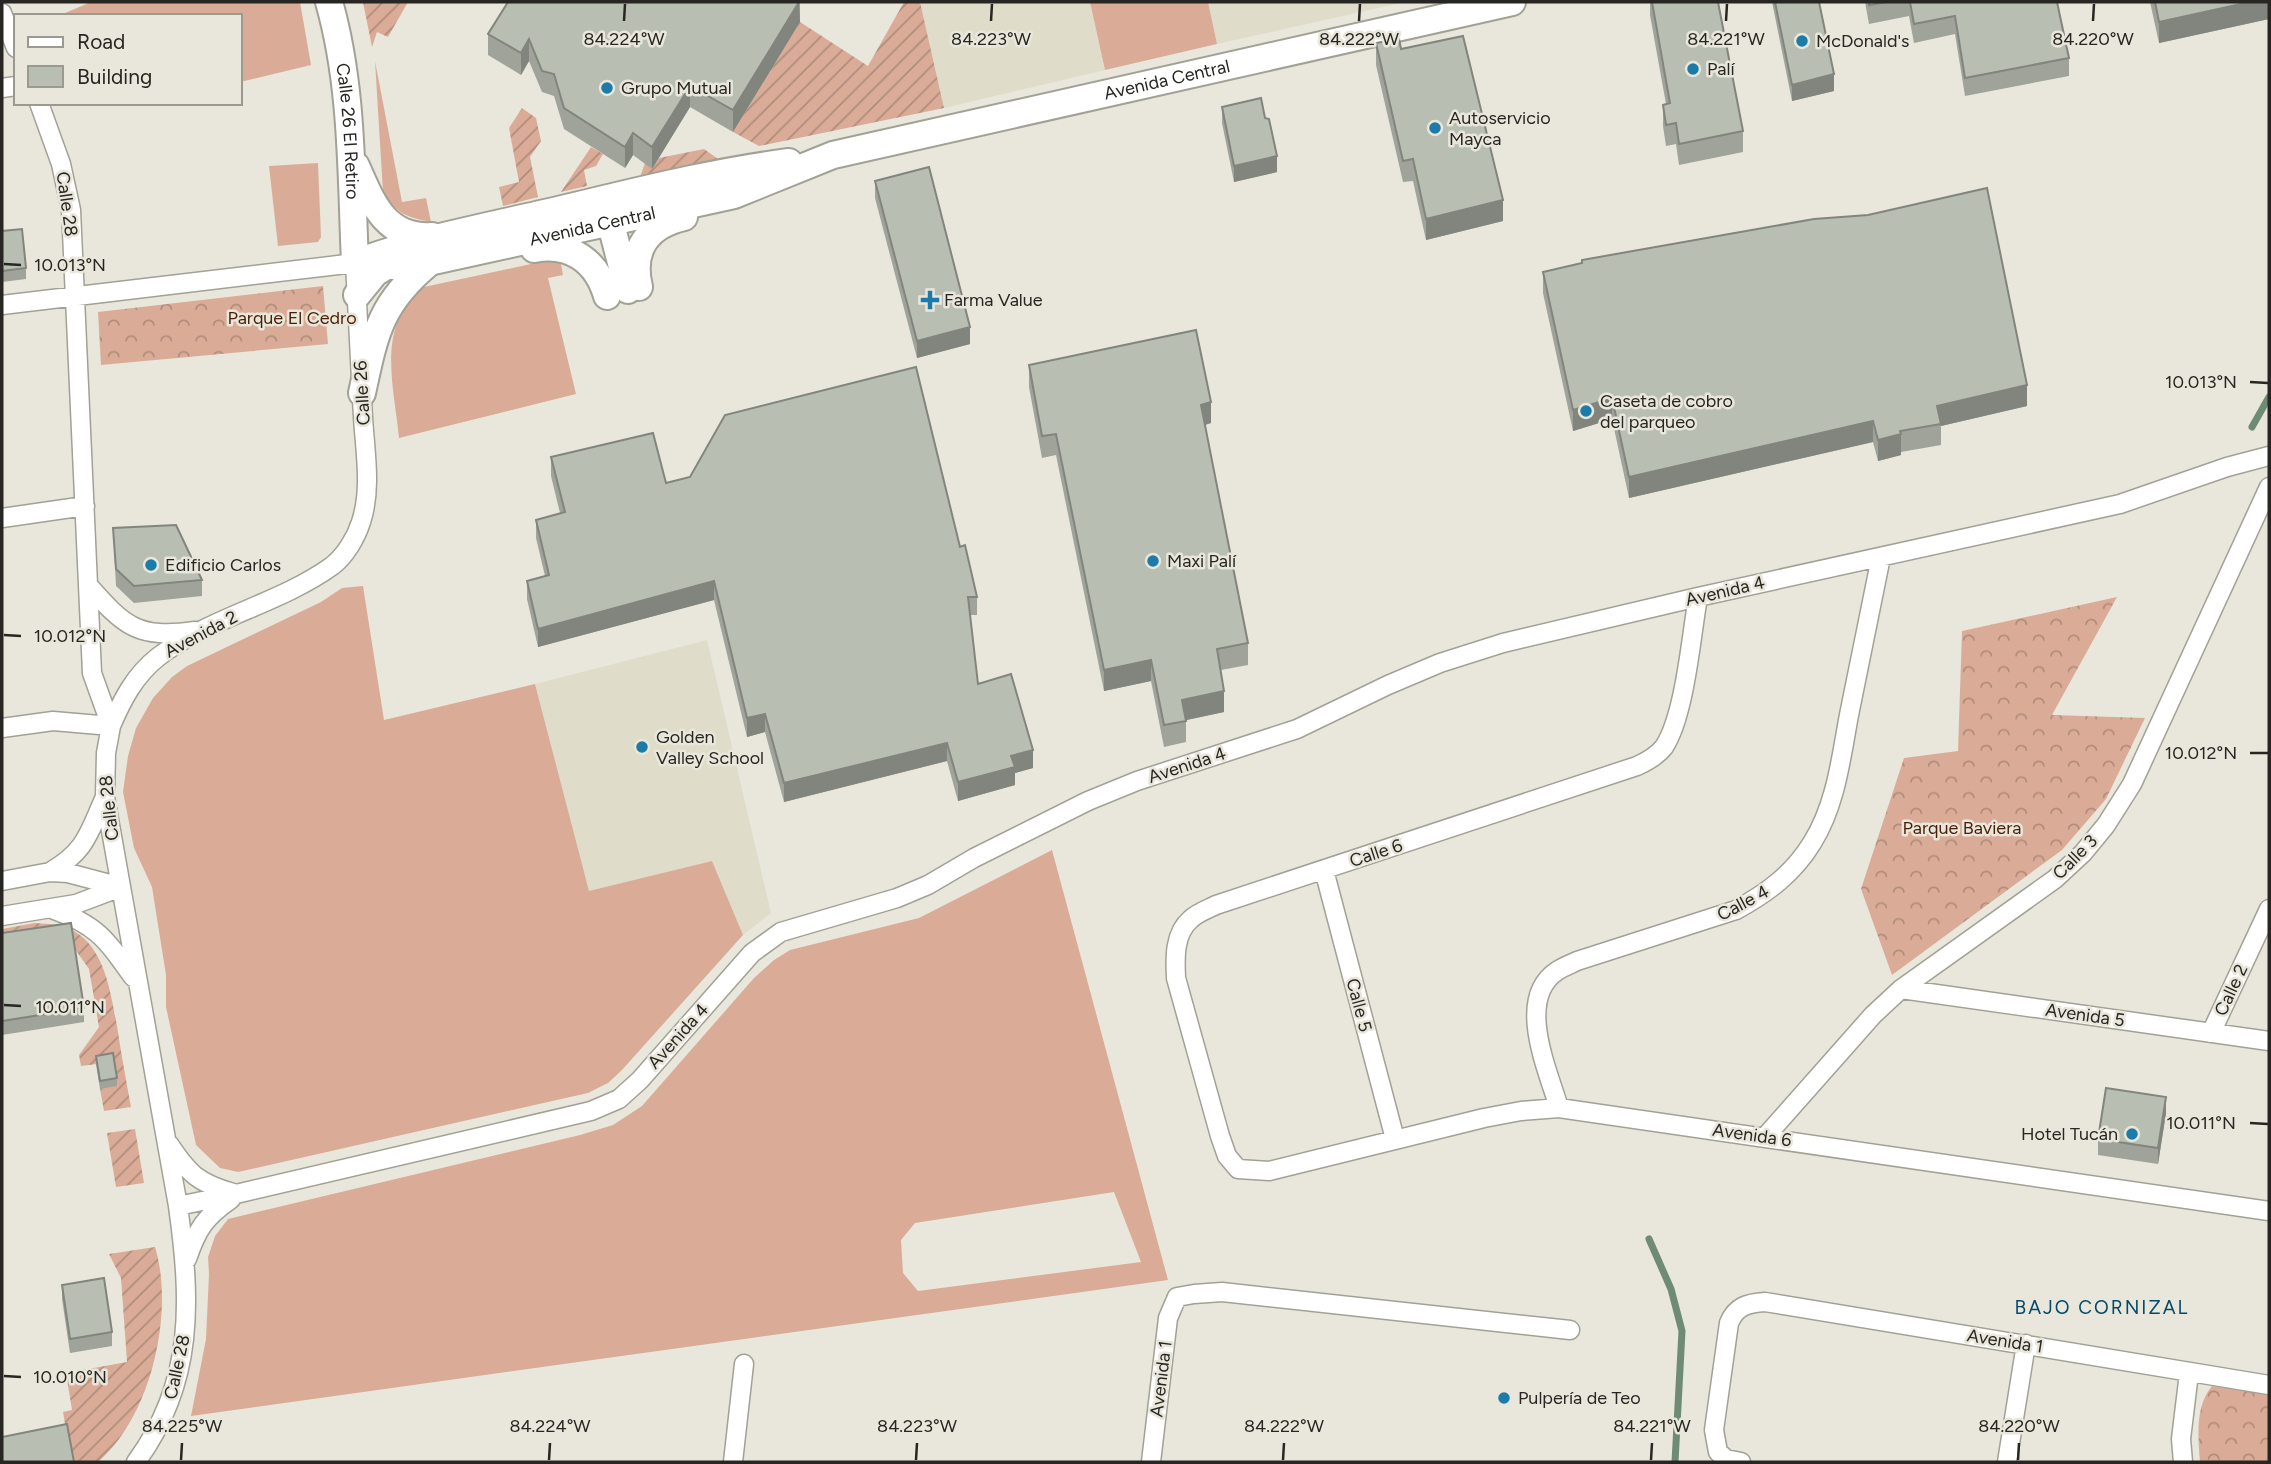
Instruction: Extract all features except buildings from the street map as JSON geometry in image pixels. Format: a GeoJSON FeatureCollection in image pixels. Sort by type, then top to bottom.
{"type":"FeatureCollection","features":[{"type":"Feature","properties":{"kind":"street","name":"Calle 26 El Retiro"},"geometry":{"type":"LineString","coordinates":[[329,2],[345,78],[355,263]]}},
{"type":"Feature","properties":{"kind":"street","name":"Avenida Central"},"geometry":{"type":"LineString","coordinates":[[2,305],[355,263],[406,267],[431,261],[461,244],[682,182],[749,167],[822,158],[1512,2]]}},
{"type":"Feature","properties":{"kind":"street"},"geometry":{"type":"LineString","coordinates":[[2,13],[14,43]]}},
{"type":"Feature","properties":{"kind":"street","name":"Calle 28"},"geometry":{"type":"LineString","coordinates":[[39,105],[53,136],[68,187],[71,210],[92,673],[111,726],[106,753],[105,797],[178,1206],[185,1264],[186,1325],[178,1377],[170,1403],[153,1437],[136,1462]]}},
{"type":"Feature","properties":{"kind":"street"},"geometry":{"type":"LineString","coordinates":[[350,153],[372,201],[382,217],[394,227],[408,233],[461,244],[487,260],[539,248],[572,251],[590,263],[603,282],[623,292]]}},
{"type":"Feature","properties":{"kind":"street","name":"Avenida Central"},"geometry":{"type":"LineString","coordinates":[[355,263],[403,246],[461,244],[605,223],[734,195],[822,158]]}},
{"type":"Feature","properties":{"kind":"street"},"geometry":{"type":"LineString","coordinates":[[674,208],[690,192],[728,183],[749,167]]}},
{"type":"Feature","properties":{"kind":"street"},"geometry":{"type":"LineString","coordinates":[[623,292],[636,270],[643,243],[656,227],[672,220],[730,206],[779,176]]}},
{"type":"Feature","properties":{"kind":"street"},"geometry":{"type":"LineString","coordinates":[[605,223],[621,207],[663,197],[682,182]]}},
{"type":"Feature","properties":{"kind":"street"},"geometry":{"type":"LineString","coordinates":[[357,295],[367,281],[386,265],[406,256],[583,216],[605,223],[613,232],[623,292]]}},
{"type":"Feature","properties":{"kind":"street"},"geometry":{"type":"LineString","coordinates":[[362,393],[373,341],[386,310],[408,281],[431,261]]}},
{"type":"Feature","properties":{"kind":"street","name":"Calle 26"},"geometry":{"type":"LineString","coordinates":[[355,263],[367,481],[361,522]]}},
{"type":"Feature","properties":{"kind":"street","name":"Avenida 4"},"geometry":{"type":"LineString","coordinates":[[178,1206],[591,1111],[619,1098],[640,1080],[751,954],[781,932],[897,898],[929,885],[974,858],[1087,801],[1137,781],[1297,729],[1440,663],[1503,643],[1698,597],[2120,504],[2227,467],[2269,456]]}},
{"type":"Feature","properties":{"kind":"street","name":"Calle 3"},"geometry":{"type":"LineString","coordinates":[[1765,1137],[1873,1015],[1901,989],[2055,879],[2083,853],[2106,825],[2132,784],[2155,738],[2269,487]]}},
{"type":"Feature","properties":{"kind":"street"},"geometry":{"type":"LineString","coordinates":[[2,518],[85,506]]}},
{"type":"Feature","properties":{"kind":"street","name":"Avenida 2"},"geometry":{"type":"LineString","coordinates":[[111,726],[126,693],[146,668],[173,647],[278,596],[333,565],[345,553],[361,522]]}},
{"type":"Feature","properties":{"kind":"street","name":"Calle 4"},"geometry":{"type":"LineString","coordinates":[[1559,1108],[1536,1029],[1536,1006],[1541,989],[1555,972],[1577,961],[1737,910],[1778,884],[1812,844],[1825,820],[1836,782],[1881,557]]}},
{"type":"Feature","properties":{"kind":"street"},"geometry":{"type":"LineString","coordinates":[[88,585],[113,613],[140,631],[157,634],[206,629]]}},
{"type":"Feature","properties":{"kind":"street","name":"Calle 6"},"geometry":{"type":"LineString","coordinates":[[1238,1169],[1227,1156],[1220,1136],[1176,978],[1175,952],[1180,934],[1190,919],[1216,905],[1637,766],[1653,758],[1668,739],[1679,709],[1698,597]]}},
{"type":"Feature","properties":{"kind":"street"},"geometry":{"type":"LineString","coordinates":[[2,728],[53,721],[111,726]]}},
{"type":"Feature","properties":{"kind":"street"},"geometry":{"type":"LineString","coordinates":[[50,872],[69,861],[79,851],[105,797]]}},
{"type":"Feature","properties":{"kind":"street","name":"Calle 5"},"geometry":{"type":"LineString","coordinates":[[1324,870],[1395,1139]]}},
{"type":"Feature","properties":{"kind":"street"},"geometry":{"type":"LineString","coordinates":[[2,881],[50,872],[82,875],[121,887]]}},
{"type":"Feature","properties":{"kind":"street"},"geometry":{"type":"LineString","coordinates":[[2,916],[76,904],[121,887]]}},
{"type":"Feature","properties":{"kind":"street"},"geometry":{"type":"LineString","coordinates":[[52,909],[84,922],[95,930],[116,953],[137,983]]}},
{"type":"Feature","properties":{"kind":"street","name":"Calle 2"},"geometry":{"type":"LineString","coordinates":[[2211,1033],[2269,909]]}},
{"type":"Feature","properties":{"kind":"street","name":"Avenida 5"},"geometry":{"type":"LineString","coordinates":[[1901,989],[2269,1041]]}},
{"type":"Feature","properties":{"kind":"street","name":"Avenida 6"},"geometry":{"type":"LineString","coordinates":[[1238,1169],[1269,1171],[1521,1111],[1559,1108],[2269,1211]]}},
{"type":"Feature","properties":{"kind":"street"},"geometry":{"type":"LineString","coordinates":[[165,1137],[196,1178],[212,1187],[236,1194]]}},
{"type":"Feature","properties":{"kind":"street"},"geometry":{"type":"LineString","coordinates":[[185,1264],[202,1223],[236,1194]]}},
{"type":"Feature","properties":{"kind":"street","name":"Avenida 1"},"geometry":{"type":"LineString","coordinates":[[1151,1462],[1168,1318],[1177,1297],[1222,1292],[1570,1330]]}},
{"type":"Feature","properties":{"kind":"street","name":"Avenida 1"},"geometry":{"type":"LineString","coordinates":[[1741,1462],[1726,1459],[1718,1452],[1714,1430],[1729,1323],[1733,1313],[1751,1303],[1765,1302],[2269,1385]]}},
{"type":"Feature","properties":{"kind":"street"},"geometry":{"type":"LineString","coordinates":[[2007,1462],[2026,1344]]}},
{"type":"Feature","properties":{"kind":"street"},"geometry":{"type":"LineString","coordinates":[[733,1462],[744,1364]]}},
{"type":"Feature","properties":{"kind":"street"},"geometry":{"type":"LineString","coordinates":[[2183,1462],[2181,1439],[2189,1373]]}},
{"type":"Feature","properties":{"kind":"shaded area"},"geometry":{"type":"Polygon","coordinates":[[[920,2],[1090,2],[1105,70],[944,108],[920,2]]]}},
{"type":"Feature","properties":{"kind":"shaded area"},"geometry":{"type":"Polygon","coordinates":[[[1208,2],[1405,2],[1217,44],[1208,2]]]}},
{"type":"Feature","properties":{"kind":"shaded area","name":"Golden Valley School"},"geometry":{"type":"Polygon","coordinates":[[[707,640],[771,913],[743,935],[712,861],[589,892],[535,684],[707,640]]]}},
{"type":"Feature","properties":{"kind":"green space"},"geometry":{"type":"Polygon","coordinates":[[[91,2],[300,2],[311,65],[242,82],[242,14],[63,14],[91,2]]]}},
{"type":"Feature","properties":{"kind":"green space"},"geometry":{"type":"Polygon","coordinates":[[[363,2],[408,2],[388,37],[377,32],[372,47],[363,2]]]}},
{"type":"Feature","properties":{"kind":"green space"},"geometry":{"type":"Polygon","coordinates":[[[904,2],[920,2],[944,108],[759,146],[733,132],[800,22],[868,66],[904,2]]]}},
{"type":"Feature","properties":{"kind":"green space"},"geometry":{"type":"Polygon","coordinates":[[[1090,2],[1208,2],[1217,44],[1105,70],[1090,2]]]}},
{"type":"Feature","properties":{"kind":"green space"},"geometry":{"type":"Polygon","coordinates":[[[375,61],[402,202],[426,198],[431,222],[403,213],[383,192],[375,61]]]}},
{"type":"Feature","properties":{"kind":"green space"},"geometry":{"type":"Polygon","coordinates":[[[522,108],[536,118],[541,141],[530,157],[538,197],[503,206],[499,187],[519,182],[509,128],[522,108]]]}},
{"type":"Feature","properties":{"kind":"green space"},"geometry":{"type":"Polygon","coordinates":[[[591,147],[603,154],[596,166],[584,170],[587,186],[561,192],[591,147]]]}},
{"type":"Feature","properties":{"kind":"green space"},"geometry":{"type":"Polygon","coordinates":[[[704,149],[721,161],[640,177],[645,163],[652,168],[659,158],[704,149]]]}},
{"type":"Feature","properties":{"kind":"green space"},"geometry":{"type":"Polygon","coordinates":[[[318,163],[321,237],[318,242],[278,246],[269,166],[318,163]]]}},
{"type":"Feature","properties":{"kind":"green space"},"geometry":{"type":"Polygon","coordinates":[[[539,259],[560,259],[563,275],[548,278],[576,394],[399,438],[391,357],[399,319],[409,302],[424,287],[540,262],[539,259]]]}},
{"type":"Feature","properties":{"kind":"green space","name":"Parque El Cedro"},"geometry":{"type":"Polygon","coordinates":[[[323,286],[328,344],[101,365],[98,312],[323,286]]]}},
{"type":"Feature","properties":{"kind":"green space"},"geometry":{"type":"Polygon","coordinates":[[[363,586],[384,720],[535,684],[589,891],[712,861],[743,935],[622,1070],[608,1083],[588,1093],[238,1172],[220,1168],[196,1145],[166,1007],[166,975],[152,887],[134,848],[123,792],[128,756],[136,728],[153,698],[172,677],[187,666],[321,602],[342,588],[363,586]]]}},
{"type":"Feature","properties":{"kind":"green space","name":"Parque Baviera"},"geometry":{"type":"Polygon","coordinates":[[[2117,597],[2052,715],[2145,718],[2106,799],[2062,850],[1892,975],[1861,889],[1904,758],[1958,751],[1962,631],[2117,597]]]}},
{"type":"Feature","properties":{"kind":"green space"},"geometry":{"type":"Polygon","coordinates":[[[1052,850],[1168,1280],[191,1416],[206,1339],[208,1257],[215,1236],[228,1219],[613,1125],[642,1106],[754,978],[774,960],[790,950],[919,918],[1052,850]],[[1114,1192],[915,1223],[901,1240],[903,1273],[918,1291],[1141,1262],[1114,1192]]]}},
{"type":"Feature","properties":{"kind":"green space"},"geometry":{"type":"Polygon","coordinates":[[[35,923],[53,924],[72,930],[94,950],[102,964],[111,995],[131,1107],[104,1111],[100,1089],[113,1062],[81,1066],[79,1055],[99,1027],[89,969],[72,945],[2,947],[2,929],[35,923]]]}},
{"type":"Feature","properties":{"kind":"green space"},"geometry":{"type":"Polygon","coordinates":[[[135,1129],[144,1183],[116,1187],[107,1133],[135,1129]]]}},
{"type":"Feature","properties":{"kind":"green space"},"geometry":{"type":"Polygon","coordinates":[[[155,1247],[162,1302],[160,1332],[145,1391],[132,1419],[116,1443],[98,1462],[71,1462],[63,1412],[72,1410],[66,1373],[127,1362],[121,1278],[109,1254],[155,1247]]]}},
{"type":"Feature","properties":{"kind":"green space"},"geometry":{"type":"Polygon","coordinates":[[[2212,1386],[2269,1393],[2269,1462],[2200,1462],[2200,1412],[2212,1386]]]}},
{"type":"Feature","properties":{"kind":"waterway"},"geometry":{"type":"LineString","coordinates":[[2252,427],[2269,397]]}},
{"type":"Feature","properties":{"kind":"waterway"},"geometry":{"type":"LineString","coordinates":[[1649,1239],[1671,1289],[1682,1331],[1675,1462]]}},
{"type":"Feature","properties":{"kind":"place","name":"McDonald's"},"geometry":{"type":"Point","coordinates":[1802,41]}},
{"type":"Feature","properties":{"kind":"place","name":"Palí"},"geometry":{"type":"Point","coordinates":[1693,69]}},
{"type":"Feature","properties":{"kind":"place","name":"Grupo Mutual"},"geometry":{"type":"Point","coordinates":[607,88]}},
{"type":"Feature","properties":{"kind":"place","name":"Autoservicio Mayca"},"geometry":{"type":"Point","coordinates":[1435,128]}},
{"type":"Feature","properties":{"kind":"place","name":"Farma Value"},"geometry":{"type":"Point","coordinates":[930,300]}},
{"type":"Feature","properties":{"kind":"place","name":"Caseta de cobro del parqueo"},"geometry":{"type":"Point","coordinates":[1586,411]}},
{"type":"Feature","properties":{"kind":"place","name":"Maxi Palí"},"geometry":{"type":"Point","coordinates":[1153,561]}},
{"type":"Feature","properties":{"kind":"place","name":"Edificio Carlos"},"geometry":{"type":"Point","coordinates":[151,565]}},
{"type":"Feature","properties":{"kind":"place","name":"Golden Valley School"},"geometry":{"type":"Point","coordinates":[642,747]}},
{"type":"Feature","properties":{"kind":"place","name":"Hotel Tucán"},"geometry":{"type":"Point","coordinates":[2132,1134]}},
{"type":"Feature","properties":{"kind":"place","name":"Pulpería de Teo"},"geometry":{"type":"Point","coordinates":[1504,1398]}},
{"type":"Feature","properties":{"kind":"district","name":"BAJO CORNIZAL"},"geometry":{"type":"Point","coordinates":[2102,1307]}}]}
